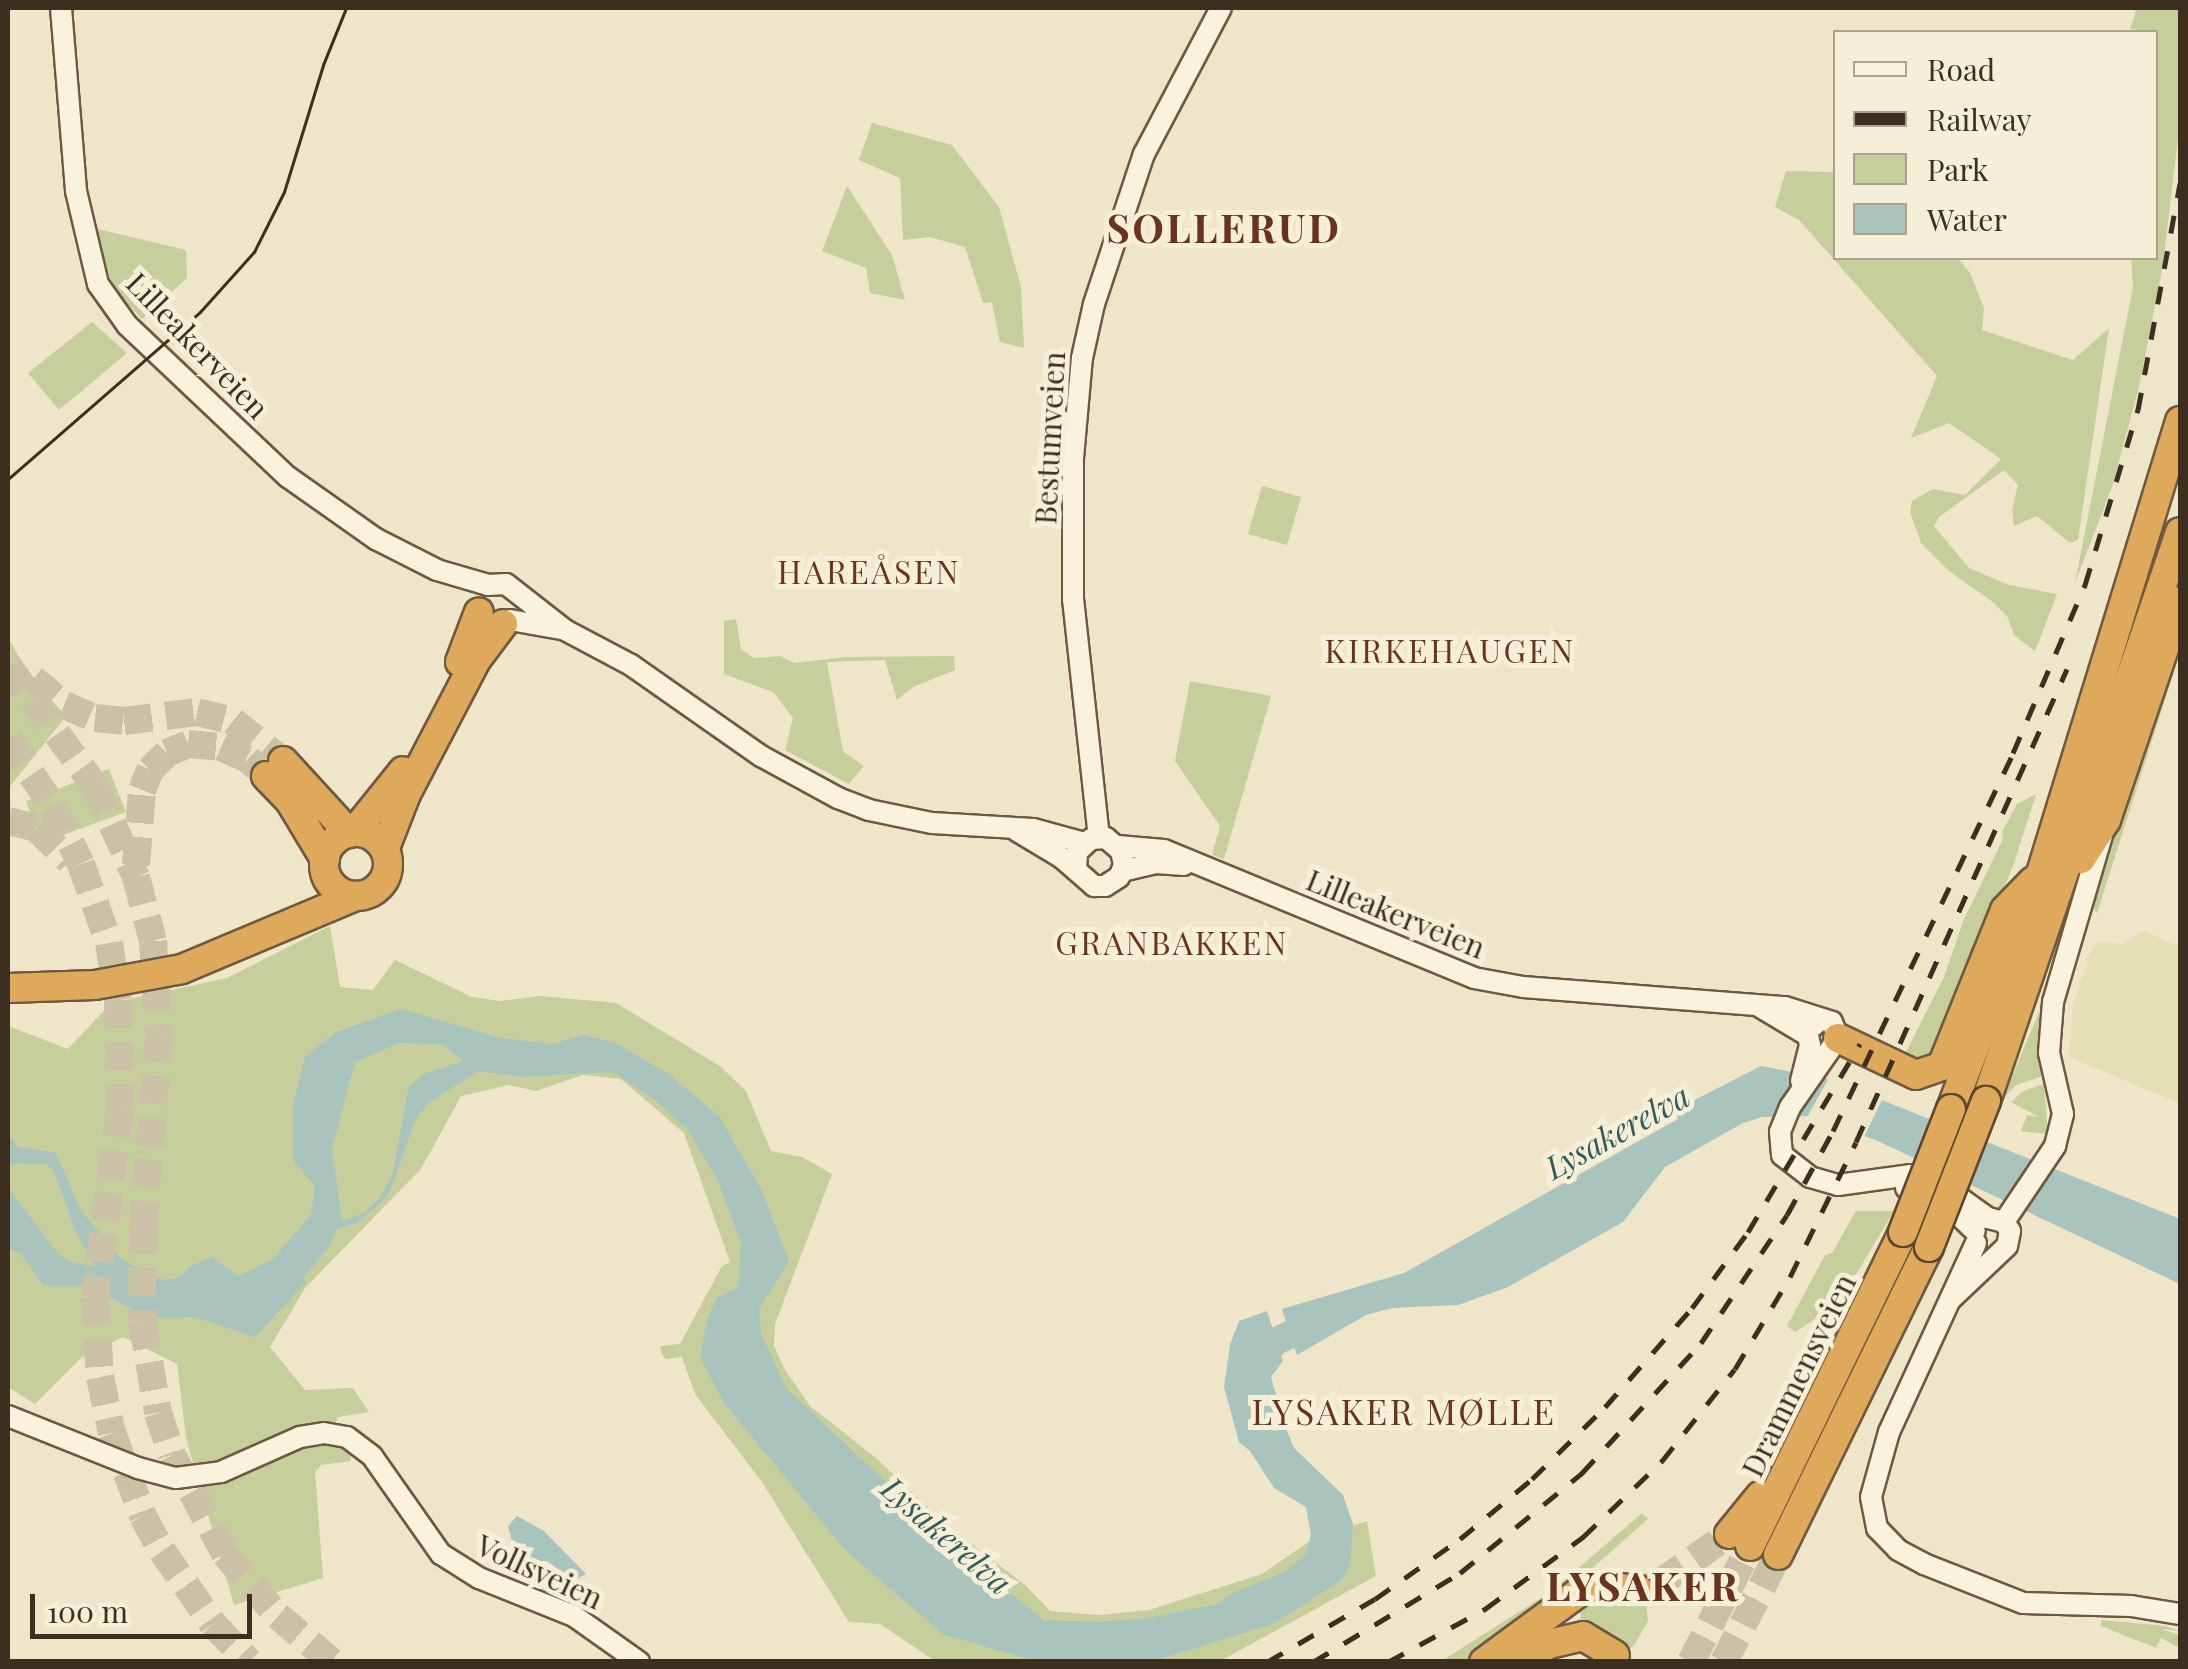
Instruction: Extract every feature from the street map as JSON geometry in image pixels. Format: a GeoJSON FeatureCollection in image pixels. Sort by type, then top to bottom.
{"type":"FeatureCollection","features":[{"type":"Feature","properties":{"kind":"highway"},"geometry":{"type":"LineString","coordinates":[[2049,883],[2180,421]]}},
{"type":"Feature","properties":{"kind":"highway"},"geometry":{"type":"LineString","coordinates":[[2049,883],[2180,532]]}},
{"type":"Feature","properties":{"kind":"highway"},"geometry":{"type":"LineString","coordinates":[[1818,1046],[1923,1076],[1942,1066],[2005,910],[2049,883],[2106,820],[2180,601]]}},
{"type":"Feature","properties":{"kind":"highway"},"geometry":{"type":"LineString","coordinates":[[8,988],[54,989],[201,964],[277,927],[323,882],[335,839],[352,832],[406,766],[491,609]]}},
{"type":"Feature","properties":{"kind":"highway"},"geometry":{"type":"LineString","coordinates":[[323,882],[356,896],[368,894],[384,880],[388,862],[385,848],[406,794],[468,677],[491,609]]}},
{"type":"Feature","properties":{"kind":"highway"},"geometry":{"type":"LineString","coordinates":[[323,882],[275,768],[352,832],[372,836],[385,848]]}},
{"type":"Feature","properties":{"kind":"highway","name":"Drammensveien"},"geometry":{"type":"LineString","coordinates":[[1778,1555],[1930,1247],[1986,1102],[2049,883]]}},
{"type":"Feature","properties":{"kind":"highway","name":"Drammensveien"},"geometry":{"type":"LineString","coordinates":[[1740,1540],[1793,1450],[1903,1232],[1951,1109],[2049,883]]}},
{"type":"Feature","properties":{"kind":"highway"},"geometry":{"type":"LineString","coordinates":[[8,972],[99,969],[240,943]]}},
{"type":"Feature","properties":{"kind":"highway"},"geometry":{"type":"LineString","coordinates":[[1484,1662],[1588,1585],[1639,1590]]}},
{"type":"Feature","properties":{"kind":"highway"},"geometry":{"type":"LineString","coordinates":[[1519,1662],[1570,1637],[1583,1636],[1615,1655]]}},
{"type":"Feature","properties":{"kind":"main road","name":"Lilleakerveien"},"geometry":{"type":"LineString","coordinates":[[61,8],[80,213],[91,264],[109,304],[287,476],[366,533],[437,570],[491,609],[565,630]]}},
{"type":"Feature","properties":{"kind":"main road","name":"Bestumveien"},"geometry":{"type":"LineString","coordinates":[[1100,842],[1073,600],[1073,458],[1082,358],[1094,304],[1144,154],[1220,8]]}},
{"type":"Feature","properties":{"kind":"main road","name":"Lilleakerveien"},"geometry":{"type":"LineString","coordinates":[[491,609],[506,584],[565,630],[632,665],[784,770],[868,810],[932,823],[1051,832],[1164,850],[1474,978],[1523,987],[1760,1007],[1818,1046]]}},
{"type":"Feature","properties":{"kind":"main road"},"geometry":{"type":"LineString","coordinates":[[491,609],[518,609],[517,595]]}},
{"type":"Feature","properties":{"kind":"main road"},"geometry":{"type":"LineString","coordinates":[[2106,820],[2053,1002],[2049,1053],[2063,1114],[2048,1159],[1987,1234],[1951,1300],[1889,1432],[1871,1498],[1873,1519],[1881,1535],[1924,1564],[2023,1603],[2143,1607],[2180,1614]]}},
{"type":"Feature","properties":{"kind":"main road","name":"Lilleakerveien"},"geometry":{"type":"LineString","coordinates":[[1016,830],[1076,870]]}},
{"type":"Feature","properties":{"kind":"main road"},"geometry":{"type":"LineString","coordinates":[[1100,842],[1124,858],[1116,880],[1100,886],[1083,880],[1076,870],[1076,858],[1100,842]]}},
{"type":"Feature","properties":{"kind":"main road","name":"Lilleakerveien"},"geometry":{"type":"LineString","coordinates":[[1122,871],[1156,864],[1196,865]]}},
{"type":"Feature","properties":{"kind":"main road"},"geometry":{"type":"LineString","coordinates":[[1818,1046],[1783,1123],[1782,1155],[1798,1170],[1838,1185],[1875,1183],[1904,1174],[1920,1177],[1948,1190],[1987,1234]]}},
{"type":"Feature","properties":{"kind":"main road","name":"Vollsveien"},"geometry":{"type":"LineString","coordinates":[[8,1416],[138,1468],[176,1478],[220,1472],[312,1434],[347,1438],[372,1456],[441,1554],[479,1578],[574,1616],[639,1662]]}},
{"type":"Feature","properties":{"kind":"shaded area"},"geometry":{"type":"Polygon","coordinates":[[[2144,931],[2180,947],[2180,1100],[2176,1102],[2069,1057],[2073,1006],[2091,950],[2099,942],[2122,944],[2144,931]]]}},
{"type":"Feature","properties":{"kind":"green space"},"geometry":{"type":"Polygon","coordinates":[[[2137,8],[2180,8],[2180,121],[2163,265],[2139,387],[2112,487],[2075,583],[2133,287],[2131,260],[2158,260],[2158,30],[2130,29],[2137,8]]]}},
{"type":"Feature","properties":{"kind":"green space"},"geometry":{"type":"Polygon","coordinates":[[[872,123],[952,145],[999,207],[1021,287],[1024,348],[1000,342],[992,302],[983,303],[965,247],[930,237],[903,240],[900,178],[859,160],[872,123]]]}},
{"type":"Feature","properties":{"kind":"green space"},"geometry":{"type":"Polygon","coordinates":[[[1786,171],[1833,172],[1833,258],[1799,220],[1775,207],[1786,171]]]}},
{"type":"Feature","properties":{"kind":"green space"},"geometry":{"type":"Polygon","coordinates":[[[847,186],[892,255],[905,300],[870,293],[866,268],[822,251],[847,186]]]}},
{"type":"Feature","properties":{"kind":"green space"},"geometry":{"type":"Polygon","coordinates":[[[98,229],[186,250],[187,278],[142,319],[118,294],[103,262],[98,229]]]}},
{"type":"Feature","properties":{"kind":"green space"},"geometry":{"type":"Polygon","coordinates":[[[1834,260],[1960,260],[1970,273],[1984,308],[1982,330],[2073,360],[2109,328],[2078,540],[2070,543],[2037,516],[2014,526],[2012,509],[2018,485],[2004,470],[1939,517],[1934,526],[1969,568],[2009,585],[2057,594],[2035,651],[2014,635],[2007,616],[1993,602],[1949,571],[1921,543],[1910,512],[1912,501],[1933,489],[1965,495],[2001,459],[1949,423],[1911,438],[1937,376],[1834,260]]]}},
{"type":"Feature","properties":{"kind":"green space"},"geometry":{"type":"Polygon","coordinates":[[[92,322],[127,353],[59,410],[28,373],[92,322]]]}},
{"type":"Feature","properties":{"kind":"green space"},"geometry":{"type":"Polygon","coordinates":[[[1262,486],[1301,497],[1287,545],[1248,534],[1262,486]]]}},
{"type":"Feature","properties":{"kind":"green space"},"geometry":{"type":"Polygon","coordinates":[[[736,619],[741,649],[754,658],[780,656],[795,663],[846,657],[954,656],[955,670],[913,687],[897,700],[885,660],[827,662],[843,751],[864,766],[849,784],[785,750],[793,718],[773,692],[724,674],[724,621],[736,619]]]}},
{"type":"Feature","properties":{"kind":"green space"},"geometry":{"type":"Polygon","coordinates":[[[8,637],[33,683],[61,710],[63,720],[8,789],[8,637]]]}},
{"type":"Feature","properties":{"kind":"green space"},"geometry":{"type":"Polygon","coordinates":[[[2180,641],[2180,653],[2097,913],[2091,905],[2096,882],[2180,641]]]}},
{"type":"Feature","properties":{"kind":"green space"},"geometry":{"type":"Polygon","coordinates":[[[1190,681],[1271,696],[1224,859],[1212,855],[1220,826],[1175,761],[1190,681]]]}},
{"type":"Feature","properties":{"kind":"green space"},"geometry":{"type":"Polygon","coordinates":[[[109,769],[126,812],[41,843],[26,801],[109,769]]]}},
{"type":"Feature","properties":{"kind":"green space"},"geometry":{"type":"Polygon","coordinates":[[[2036,794],[2014,863],[1946,1034],[1932,1056],[1918,1061],[1904,1056],[1944,977],[1964,919],[2002,841],[2003,830],[2017,804],[2036,794]]]}},
{"type":"Feature","properties":{"kind":"green space"},"geometry":{"type":"Polygon","coordinates":[[[330,926],[340,987],[373,990],[395,960],[472,997],[500,1001],[541,996],[616,1003],[720,1066],[746,1091],[771,1151],[802,1157],[832,1174],[775,1324],[774,1346],[784,1368],[810,1406],[876,1458],[941,1520],[1026,1586],[1050,1611],[1099,1615],[1149,1610],[1262,1574],[1313,1539],[1367,1521],[1376,1576],[1220,1661],[935,1661],[880,1624],[849,1622],[762,1482],[695,1394],[682,1357],[666,1359],[662,1354],[660,1346],[680,1344],[722,1266],[730,1262],[684,1133],[621,1079],[583,1075],[536,1091],[509,1085],[461,1096],[421,1169],[305,1288],[270,1347],[305,1390],[353,1388],[369,1412],[338,1417],[331,1437],[350,1449],[351,1461],[321,1465],[315,1472],[323,1578],[234,1605],[186,1438],[177,1364],[123,1337],[81,1358],[35,1404],[8,1387],[8,1026],[68,1049],[111,1003],[227,978],[330,926]]]}},
{"type":"Feature","properties":{"kind":"green space"},"geometry":{"type":"Polygon","coordinates":[[[2040,1010],[2043,1076],[2016,1085],[2002,1100],[2040,1010]]]}},
{"type":"Feature","properties":{"kind":"green space"},"geometry":{"type":"Polygon","coordinates":[[[2044,1084],[2048,1134],[2021,1131],[2027,1115],[2039,1117],[2011,1102],[2023,1091],[2044,1084]]]}},
{"type":"Feature","properties":{"kind":"green space"},"geometry":{"type":"Polygon","coordinates":[[[1856,1211],[1894,1211],[1846,1291],[1832,1308],[1795,1332],[1787,1326],[1825,1255],[1832,1253],[1856,1211]]]}},
{"type":"Feature","properties":{"kind":"green space"},"geometry":{"type":"Polygon","coordinates":[[[1642,1513],[1648,1519],[1545,1610],[1470,1661],[1440,1662],[1552,1591],[1642,1513]]]}},
{"type":"Feature","properties":{"kind":"green space"},"geometry":{"type":"Polygon","coordinates":[[[1590,1595],[1646,1601],[1648,1621],[1634,1646],[1621,1654],[1581,1625],[1580,1608],[1590,1595]]]}},
{"type":"Feature","properties":{"kind":"green space"},"geometry":{"type":"Polygon","coordinates":[[[2101,1620],[2166,1626],[2180,1631],[2161,1629],[2180,1635],[2180,1648],[2161,1638],[2156,1648],[2101,1626],[2101,1620]]]}},
{"type":"Feature","properties":{"kind":"water"},"geometry":{"type":"Polygon","coordinates":[[[401,1009],[501,1038],[552,1044],[585,1035],[617,1044],[667,1073],[719,1116],[762,1191],[789,1261],[759,1309],[761,1333],[786,1388],[970,1561],[1044,1620],[1150,1618],[1221,1603],[1228,1595],[1285,1572],[1306,1554],[1311,1535],[1306,1507],[1274,1488],[1250,1451],[1239,1442],[1224,1387],[1230,1345],[1239,1321],[1267,1311],[1283,1361],[1271,1377],[1285,1426],[1294,1448],[1343,1495],[1353,1524],[1350,1566],[1342,1580],[1273,1624],[1153,1661],[1034,1661],[943,1634],[847,1552],[724,1403],[700,1357],[708,1317],[717,1298],[738,1287],[741,1243],[718,1181],[688,1130],[656,1101],[614,1072],[520,1077],[479,1071],[428,1103],[415,1121],[390,1191],[356,1223],[337,1229],[327,1250],[303,1278],[306,1282],[255,1337],[195,1317],[148,1318],[89,1286],[44,1286],[20,1253],[8,1249],[8,1188],[57,1252],[71,1262],[95,1267],[76,1232],[54,1171],[46,1164],[8,1163],[8,1135],[18,1147],[56,1153],[81,1211],[122,1259],[148,1274],[164,1280],[179,1278],[191,1266],[212,1257],[238,1276],[272,1260],[311,1215],[315,1186],[295,1163],[293,1106],[305,1057],[336,1032],[401,1009]],[[399,1043],[355,1062],[332,1149],[342,1221],[364,1213],[379,1199],[392,1176],[409,1086],[424,1074],[463,1061],[442,1044],[399,1043]]]}},
{"type":"Feature","properties":{"kind":"water"},"geometry":{"type":"Polygon","coordinates":[[[1761,1066],[1829,1079],[2180,1219],[2180,1284],[1878,1141],[1808,1116],[1762,1117],[1743,1123],[1665,1167],[1623,1222],[1506,1288],[1458,1305],[1392,1308],[1366,1315],[1297,1355],[1282,1309],[1404,1273],[1678,1119],[1675,1110],[1761,1066]]]}},
{"type":"Feature","properties":{"kind":"water"},"geometry":{"type":"Polygon","coordinates":[[[517,1516],[544,1531],[586,1574],[574,1580],[547,1561],[530,1561],[514,1549],[508,1526],[517,1516]]]}},
{"type":"Feature","properties":{"kind":"pier"},"geometry":{"type":"Polygon","coordinates":[[[1831,1074],[1884,1096],[1862,1141],[1805,1121],[1831,1074]]]}},
{"type":"Feature","properties":{"kind":"waterway","name":"Lysakerelva"},"geometry":{"type":"LineString","coordinates":[[1255,1371],[1274,1342],[1326,1318]]}},
{"type":"Feature","properties":{"kind":"tunnel"},"geometry":{"type":"LineString","coordinates":[[8,666],[95,786],[136,877],[153,941],[159,1034],[143,1226],[142,1321],[158,1413],[172,1455],[225,1554],[278,1616],[332,1662]]}},
{"type":"Feature","properties":{"kind":"tunnel"},"geometry":{"type":"LineString","coordinates":[[33,679],[64,705],[95,718],[124,721],[197,712],[233,721],[283,761]]}},
{"type":"Feature","properties":{"kind":"tunnel"},"geometry":{"type":"LineString","coordinates":[[8,740],[53,806],[81,864],[109,943],[118,1000],[120,1109],[95,1297],[100,1377],[112,1433],[143,1516],[162,1551],[213,1624],[249,1662]]}},
{"type":"Feature","properties":{"kind":"tunnel"},"geometry":{"type":"LineString","coordinates":[[136,865],[142,790],[150,770],[167,753],[188,744],[221,747],[248,759],[266,776]]}},
{"type":"Feature","properties":{"kind":"tunnel"},"geometry":{"type":"LineString","coordinates":[[8,821],[36,828],[70,861]]}},
{"type":"Feature","properties":{"kind":"tunnel"},"geometry":{"type":"LineString","coordinates":[[1639,1590],[1660,1583],[1729,1534]]}},
{"type":"Feature","properties":{"kind":"tunnel"},"geometry":{"type":"LineString","coordinates":[[1691,1662],[1750,1546]]}},
{"type":"Feature","properties":{"kind":"tunnel"},"geometry":{"type":"LineString","coordinates":[[1724,1662],[1778,1555]]}},
{"type":"Feature","properties":{"kind":"tram line"},"geometry":{"type":"LineString","coordinates":[[8,479],[200,312],[254,252],[284,192],[323,65],[346,8]]}},
{"type":"Feature","properties":{"kind":"railway"},"geometry":{"type":"LineString","coordinates":[[1313,1662],[1460,1573],[1582,1473],[1701,1343],[1787,1215],[1833,1131],[2013,753],[2085,585],[2138,410],[2180,183]]}},
{"type":"Feature","properties":{"kind":"railway"},"geometry":{"type":"LineString","coordinates":[[1388,1662],[1485,1609],[1583,1537],[1662,1461],[1735,1369],[1790,1277],[1856,1142],[2067,669]]}},
{"type":"Feature","properties":{"kind":"railway"},"geometry":{"type":"LineString","coordinates":[[1267,1662],[1375,1599],[1460,1539],[1532,1479],[1605,1407],[1692,1308],[1748,1232],[1860,1044]]}},
{"type":"Feature","properties":{"kind":"district","name":"SOLLERUD"},"geometry":{"type":"Point","coordinates":[1224,227]}},
{"type":"Feature","properties":{"kind":"district","name":"HAREÅSEN"},"geometry":{"type":"Point","coordinates":[869,571]}},
{"type":"Feature","properties":{"kind":"district","name":"KIRKEHAUGEN"},"geometry":{"type":"Point","coordinates":[1450,650]}},
{"type":"Feature","properties":{"kind":"district","name":"GRANBAKKEN"},"geometry":{"type":"Point","coordinates":[1172,942]}},
{"type":"Feature","properties":{"kind":"district","name":"LYSAKER MØLLE"},"geometry":{"type":"Point","coordinates":[1404,1411]}},
{"type":"Feature","properties":{"kind":"district","name":"LYSAKER"},"geometry":{"type":"Point","coordinates":[1643,1585]}}]}
